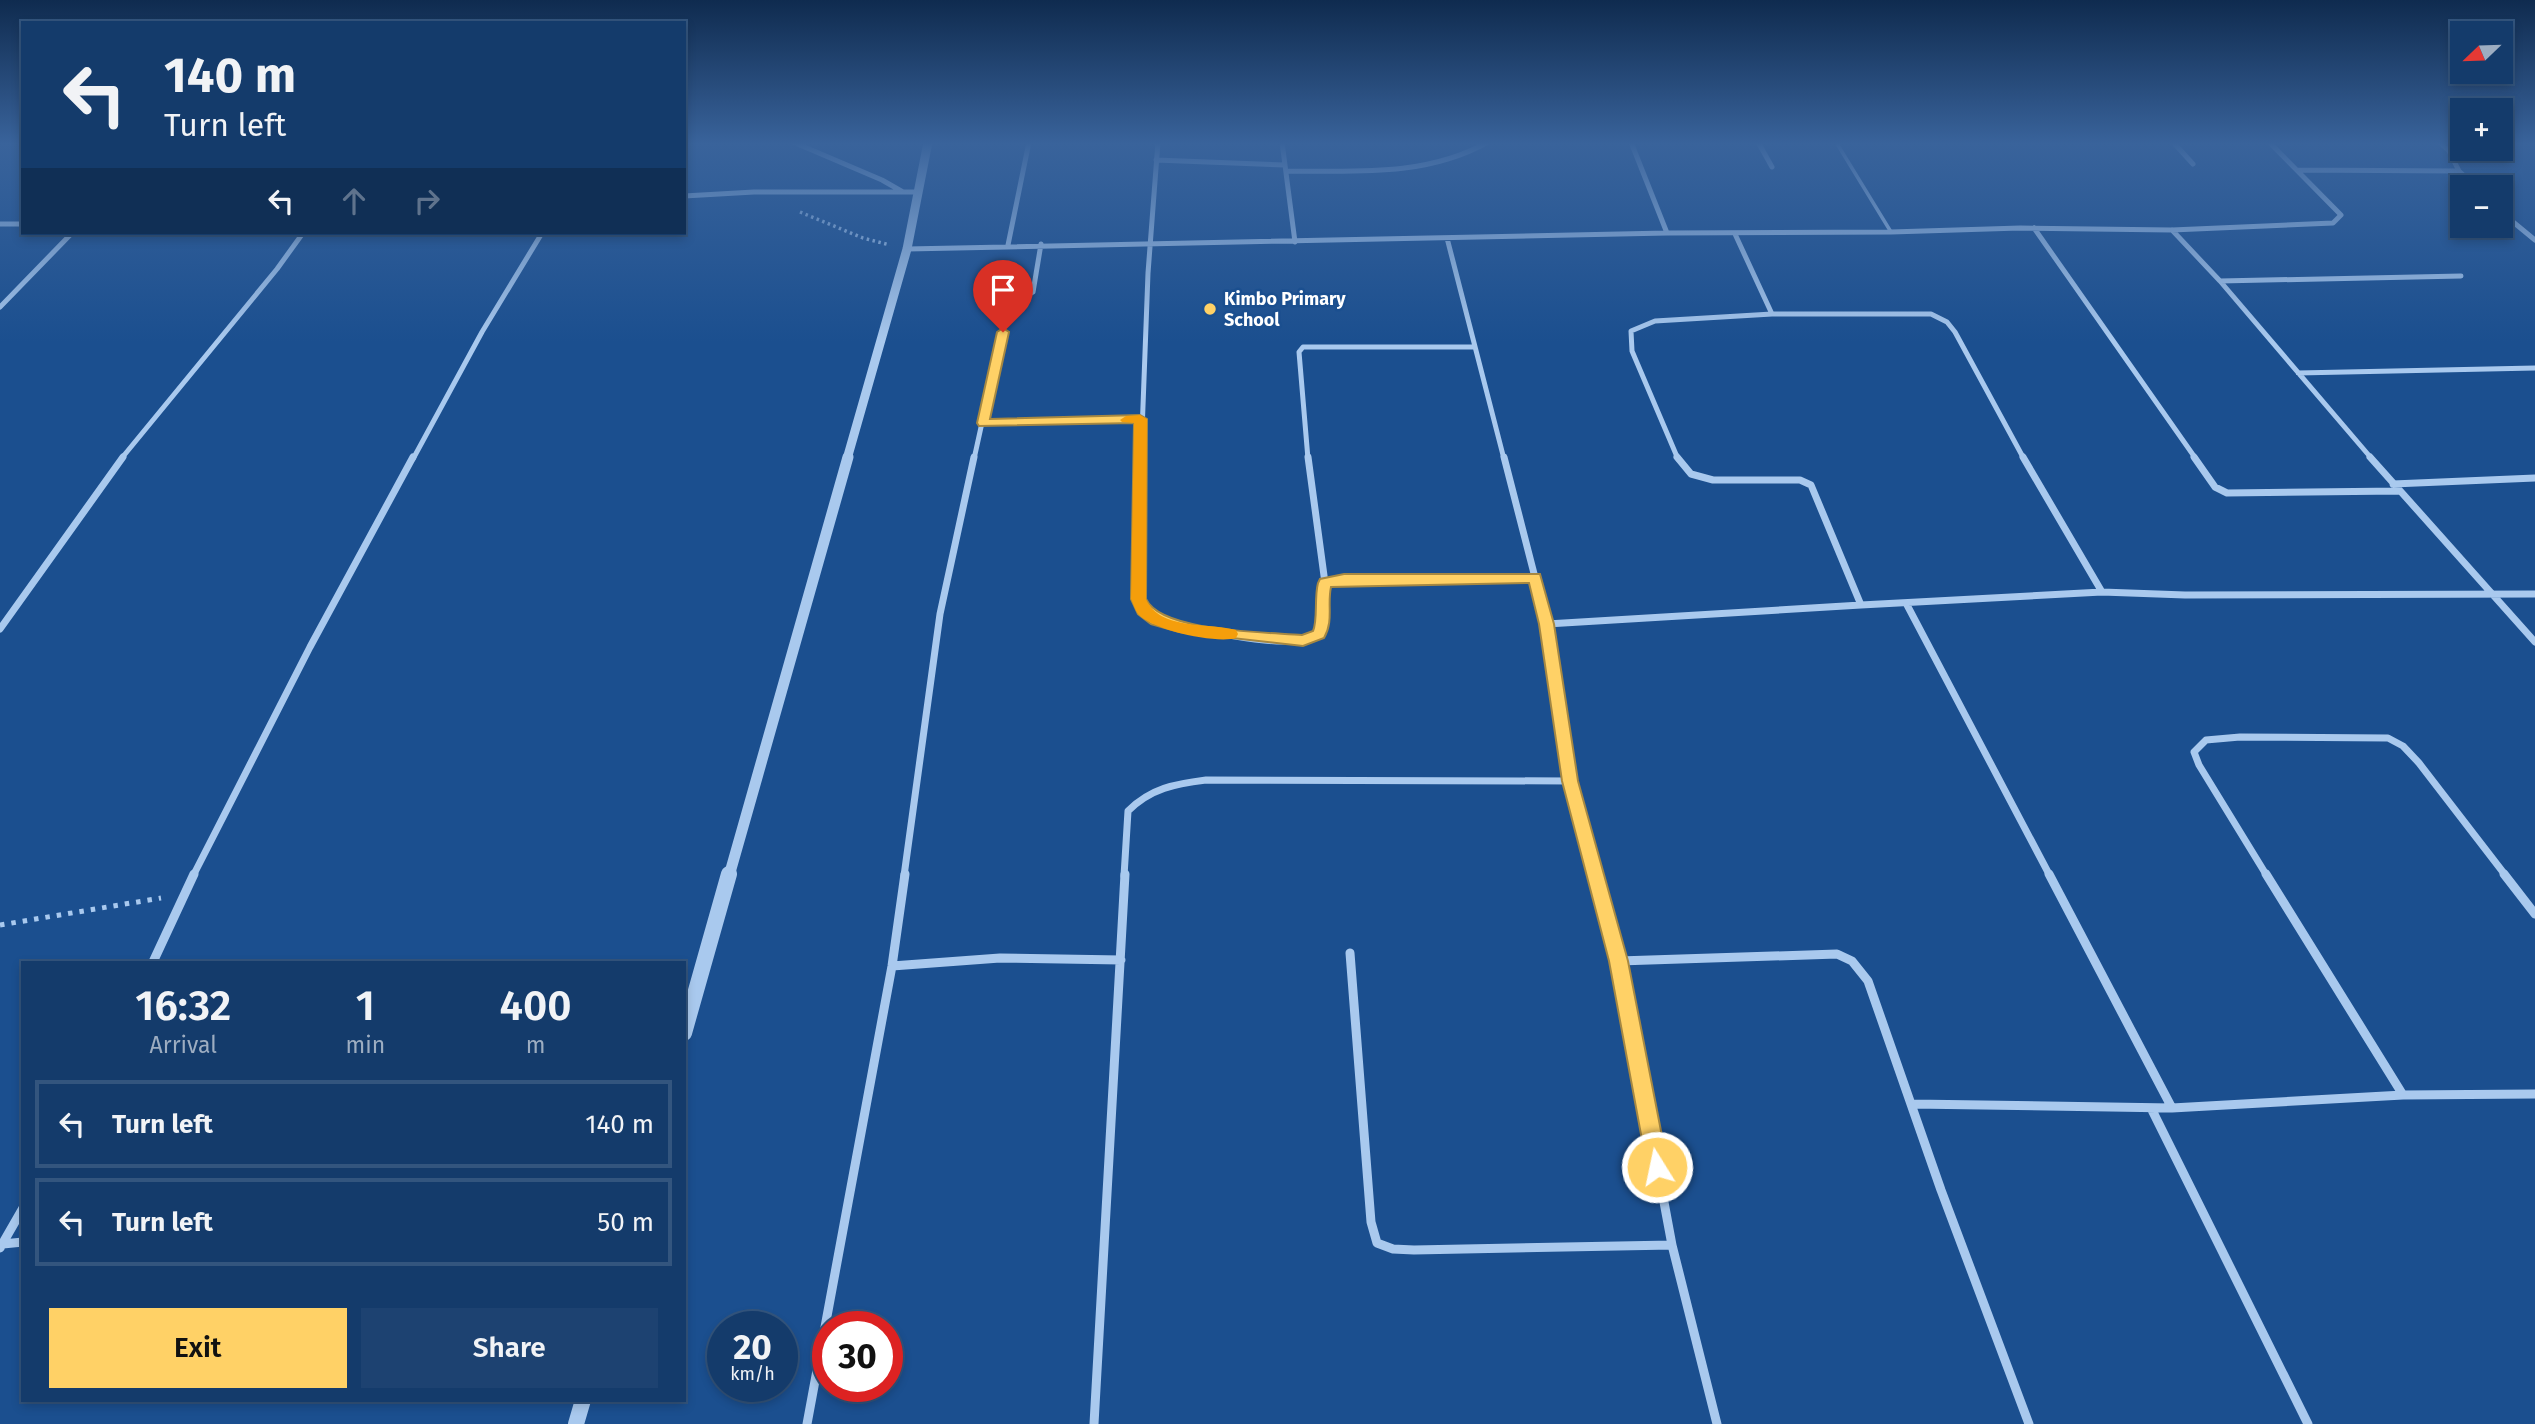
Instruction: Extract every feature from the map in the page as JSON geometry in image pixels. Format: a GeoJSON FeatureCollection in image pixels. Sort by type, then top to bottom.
{"type":"FeatureCollection","features":[{"type":"Feature","properties":{"kind":"street"},"geometry":{"type":"LineString","coordinates":[[686,1026],[907,249],[915,208]]}},
{"type":"Feature","properties":{"kind":"street"},"geometry":{"type":"LineString","coordinates":[[1008,245],[1015,208]]}},
{"type":"Feature","properties":{"kind":"street"},"geometry":{"type":"LineString","coordinates":[[1152,208],[1140,419],[1137,568],[1138,599],[1144,611],[1157,620],[1179,627],[1276,640],[1303,640],[1319,634],[1323,626],[1321,598],[1325,583],[1306,443],[1299,352],[1303,347],[1314,345],[1475,347]]}},
{"type":"Feature","properties":{"kind":"street"},"geometry":{"type":"LineString","coordinates":[[1290,208],[1294,242]]}},
{"type":"Feature","properties":{"kind":"street"},"geometry":{"type":"LineString","coordinates":[[1657,208],[1667,233]]}},
{"type":"Feature","properties":{"kind":"street"},"geometry":{"type":"LineString","coordinates":[[907,249],[1041,244],[1294,242],[1667,233],[2034,228],[2172,230],[2333,223],[2340,215],[2334,208]]}},
{"type":"Feature","properties":{"kind":"street"},"geometry":{"type":"LineString","coordinates":[[2513,222],[2535,240]]}},
{"type":"Feature","properties":{"kind":"street"},"geometry":{"type":"LineString","coordinates":[[0,224],[21,224]]}},
{"type":"Feature","properties":{"kind":"street"},"geometry":{"type":"LineString","coordinates":[[2034,228],[2215,487],[2227,493],[2240,494],[2399,491]]}},
{"type":"Feature","properties":{"kind":"street"},"geometry":{"type":"LineString","coordinates":[[2172,230],[2220,281],[2399,491],[2535,642]]}},
{"type":"Feature","properties":{"kind":"street"},"geometry":{"type":"LineString","coordinates":[[1735,234],[1772,314]]}},
{"type":"Feature","properties":{"kind":"street"},"geometry":{"type":"LineString","coordinates":[[0,307],[70,235]]}},
{"type":"Feature","properties":{"kind":"street"},"geometry":{"type":"LineString","coordinates":[[0,629],[133,443],[302,235]]}},
{"type":"Feature","properties":{"kind":"street"},"geometry":{"type":"LineString","coordinates":[[153,961],[182,895],[421,443],[482,332],[541,235]]}},
{"type":"Feature","properties":{"kind":"street"},"geometry":{"type":"LineString","coordinates":[[1447,238],[1547,624],[1570,781],[1619,961],[1672,1245],[1717,1424]]}},
{"type":"Feature","properties":{"kind":"street"},"geometry":{"type":"LineString","coordinates":[[807,1424],[892,966],[940,614],[1007,309],[1033,292],[1041,244]]}},
{"type":"Feature","properties":{"kind":"street"},"geometry":{"type":"LineString","coordinates":[[2220,281],[2461,276]]}},
{"type":"Feature","properties":{"kind":"street"},"geometry":{"type":"LineString","coordinates":[[1861,605],[1811,485],[1800,480],[1713,481],[1691,474],[1680,463],[1632,351],[1631,331],[1655,321],[1772,314],[1931,314],[1951,325],[2035,479],[2102,592]]}},
{"type":"Feature","properties":{"kind":"street"},"geometry":{"type":"LineString","coordinates":[[2298,373],[2535,368]]}},
{"type":"Feature","properties":{"kind":"street"},"geometry":{"type":"LineString","coordinates":[[983,423],[1140,419]]}},
{"type":"Feature","properties":{"kind":"street"},"geometry":{"type":"LineString","coordinates":[[2393,484],[2535,478]]}},
{"type":"Feature","properties":{"kind":"street"},"geometry":{"type":"LineString","coordinates":[[1325,583],[1344,579],[1535,578]]}},
{"type":"Feature","properties":{"kind":"street"},"geometry":{"type":"LineString","coordinates":[[1547,624],[2102,592],[2185,595],[2535,594]]}},
{"type":"Feature","properties":{"kind":"street"},"geometry":{"type":"LineString","coordinates":[[1906,603],[2172,1108]]}},
{"type":"Feature","properties":{"kind":"street"},"geometry":{"type":"LineString","coordinates":[[2403,1095],[2199,765],[2194,751],[2206,740],[2240,737],[2388,738],[2403,746],[2419,763],[2535,914]]}},
{"type":"Feature","properties":{"kind":"street"},"geometry":{"type":"LineString","coordinates":[[1094,1424],[1128,811],[1140,797],[1158,787],[1206,780],[1570,781]]}},
{"type":"Feature","properties":{"kind":"street"},"geometry":{"type":"LineString","coordinates":[[1350,953],[1371,1222],[1377,1243],[1393,1249],[1414,1250],[1672,1245]]}},
{"type":"Feature","properties":{"kind":"street"},"geometry":{"type":"LineString","coordinates":[[1619,961],[1837,954],[1852,961],[1868,981],[1941,1190],[2029,1424]]}},
{"type":"Feature","properties":{"kind":"street"},"geometry":{"type":"LineString","coordinates":[[892,966],[1000,958],[1121,960]]}},
{"type":"Feature","properties":{"kind":"street"},"geometry":{"type":"LineString","coordinates":[[1913,1104],[2172,1108],[2403,1095],[2535,1094]]}},
{"type":"Feature","properties":{"kind":"street"},"geometry":{"type":"LineString","coordinates":[[2151,1108],[2308,1424]]}},
{"type":"Feature","properties":{"kind":"street"},"geometry":{"type":"LineString","coordinates":[[1,1246],[21,1211]]}},
{"type":"Feature","properties":{"kind":"street"},"geometry":{"type":"LineString","coordinates":[[1,1246],[21,1242]]}},
{"type":"Feature","properties":{"kind":"street"},"geometry":{"type":"LineString","coordinates":[[576,1424],[582,1402]]}},
{"type":"Feature","properties":{"kind":"lane"},"geometry":{"type":"LineString","coordinates":[[1877,208],[1891,232]]}},
{"type":"Feature","properties":{"kind":"path"},"geometry":{"type":"LineString","coordinates":[[793,208],[863,238],[907,249]]}},
{"type":"Feature","properties":{"kind":"path"},"geometry":{"type":"LineString","coordinates":[[0,925],[182,895]]}},
{"type":"Feature","properties":{"kind":"slow traffic"},"geometry":{"type":"LineString","coordinates":[[1126,420],[1140,419],[1138,599],[1144,611],[1157,620],[1179,627],[1231,634]]}},
{"type":"Feature","properties":{"kind":"place","name":"Kimbo Primary School"},"geometry":{"type":"Point","coordinates":[1210,309]}},
{"type":"Feature","properties":{"kind":"route"},"geometry":{"type":"LineString","coordinates":[[1003,332],[983,423],[1140,419],[1138,599],[1144,611],[1157,620],[1179,627],[1207,631],[1276,640],[1303,640],[1319,634],[1323,626],[1321,598],[1325,583],[1344,579],[1535,578],[1547,624],[1570,781],[1619,961],[1657,1167]]}}]}
